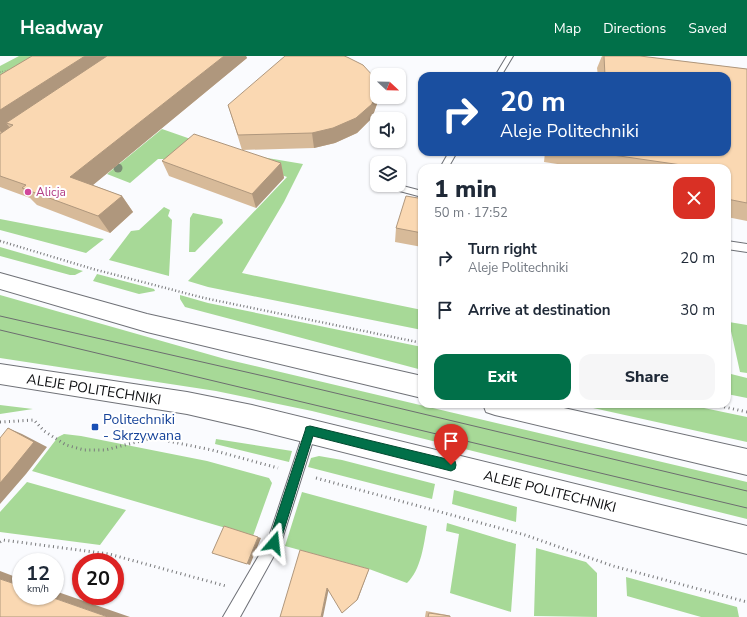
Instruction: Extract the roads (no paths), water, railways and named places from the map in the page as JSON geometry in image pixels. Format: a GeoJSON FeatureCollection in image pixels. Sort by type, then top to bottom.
{"type":"FeatureCollection","features":[{"type":"Feature","properties":{"kind":"main road"},"geometry":{"type":"LineString","coordinates":[[0,281],[147,323],[418,386]]}},
{"type":"Feature","properties":{"kind":"main road","name":"ALEJE POLITECHNIKI"},"geometry":{"type":"LineString","coordinates":[[0,374],[187,403],[310,431],[747,540]]}},
{"type":"Feature","properties":{"kind":"main road"},"geometry":{"type":"LineString","coordinates":[[512,408],[747,462]]}},
{"type":"Feature","properties":{"kind":"lane"},"geometry":{"type":"LineString","coordinates":[[500,72],[510,56]]}},
{"type":"Feature","properties":{"kind":"lane"},"geometry":{"type":"LineString","coordinates":[[406,190],[418,193]]}},
{"type":"Feature","properties":{"kind":"lane"},"geometry":{"type":"LineString","coordinates":[[731,246],[747,248]]}},
{"type":"Feature","properties":{"kind":"lane"},"geometry":{"type":"LineString","coordinates":[[231,617],[274,543],[310,431]]}},
{"type":"Feature","properties":{"kind":"tram line"},"geometry":{"type":"LineString","coordinates":[[0,316],[268,377],[747,491]]}},
{"type":"Feature","properties":{"kind":"tram line"},"geometry":{"type":"LineString","coordinates":[[0,330],[747,508]]}},
{"type":"Feature","properties":{"kind":"place","name":"Alicja"},"geometry":{"type":"Point","coordinates":[28,192]}},
{"type":"Feature","properties":{"kind":"place","name":"Politechniki - Skrzywana"},"geometry":{"type":"Point","coordinates":[95,427]}}]}
